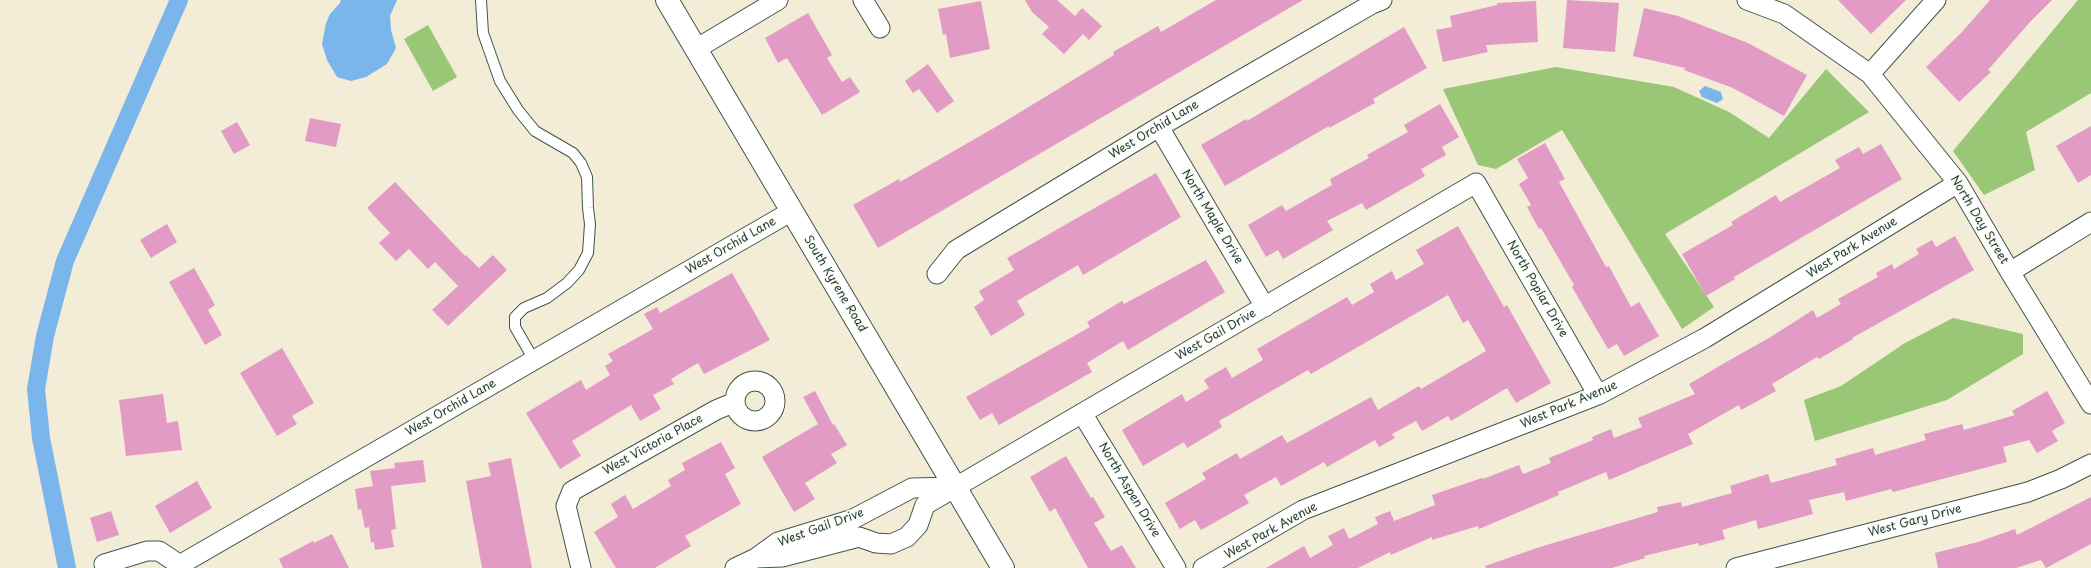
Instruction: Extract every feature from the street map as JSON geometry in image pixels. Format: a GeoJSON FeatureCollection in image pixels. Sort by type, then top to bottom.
{"type":"FeatureCollection","features":[{"type":"Feature","properties":{"kind":"main road","name":"South Kyrene Road"},"geometry":{"type":"LineString","coordinates":[[667,0],[1003,568]]}},
{"type":"Feature","properties":{"kind":"street"},"geometry":{"type":"LineString","coordinates":[[696,49],[778,0]]}},
{"type":"Feature","properties":{"kind":"street"},"geometry":{"type":"LineString","coordinates":[[863,0],[880,28]]}},
{"type":"Feature","properties":{"kind":"street","name":"West Orchid Lane"},"geometry":{"type":"LineString","coordinates":[[937,274],[956,250],[1159,127],[1372,4],[1382,0]]}},
{"type":"Feature","properties":{"kind":"street","name":"North Day Street"},"geometry":{"type":"LineString","coordinates":[[1747,0],[1784,14],[1870,74],[1958,183],[2010,272],[2091,404]]}},
{"type":"Feature","properties":{"kind":"street"},"geometry":{"type":"LineString","coordinates":[[1870,74],[1936,0]]}},
{"type":"Feature","properties":{"kind":"street","name":"North Maple Drive"},"geometry":{"type":"LineString","coordinates":[[1159,127],[1266,307]]}},
{"type":"Feature","properties":{"kind":"street","name":"West Gail Drive"},"geometry":{"type":"LineString","coordinates":[[756,558],[788,556],[859,537],[876,543],[891,544],[907,537],[918,524],[925,505],[1476,183]]}},
{"type":"Feature","properties":{"kind":"street","name":"North Poplar Drive"},"geometry":{"type":"LineString","coordinates":[[1476,183],[1598,395]]}},
{"type":"Feature","properties":{"kind":"street","name":"West Park Avenue"},"geometry":{"type":"LineString","coordinates":[[1203,568],[1303,510],[1598,395],[1705,338],[1958,183]]}},
{"type":"Feature","properties":{"kind":"street","name":"West Orchid Lane"},"geometry":{"type":"LineString","coordinates":[[104,564],[147,551],[159,551],[177,563],[182,563],[792,211]]}},
{"type":"Feature","properties":{"kind":"street"},"geometry":{"type":"LineString","coordinates":[[2010,272],[2091,222]]}},
{"type":"Feature","properties":{"kind":"street","name":"West Victoria Place"},"geometry":{"type":"LineString","coordinates":[[581,568],[566,506],[572,491],[716,410],[735,402]]}},
{"type":"Feature","properties":{"kind":"street","name":"North Aspen Drive"},"geometry":{"type":"LineString","coordinates":[[1082,413],[1176,568]]}},
{"type":"Feature","properties":{"kind":"street","name":"West Gary Drive"},"geometry":{"type":"LineString","coordinates":[[1736,568],[1766,564],[2028,492],[2061,479],[2091,464]]}},
{"type":"Feature","properties":{"kind":"street","name":"West Gail Drive"},"geometry":{"type":"LineString","coordinates":[[735,568],[756,558],[778,542],[853,519],[912,488],[956,487]]}},
{"type":"Feature","properties":{"kind":"lane"},"geometry":{"type":"LineString","coordinates":[[481,0],[483,33],[500,81],[518,110],[535,131],[573,153],[581,163],[587,177],[590,224],[588,253],[579,270],[567,283],[547,298],[524,308],[515,317],[515,327],[534,360]]}},
{"type":"Feature","properties":{"kind":"lane"},"geometry":{"type":"LineString","coordinates":[[853,519],[859,537]]}},
{"type":"Feature","properties":{"kind":"green space"},"geometry":{"type":"Polygon","coordinates":[[[2078,0],[2091,0],[2091,93],[2026,132],[2035,170],[1984,195],[1953,151],[2078,0]]]}},
{"type":"Feature","properties":{"kind":"green space"},"geometry":{"type":"Polygon","coordinates":[[[428,25],[457,77],[433,91],[404,39],[428,25]]]}},
{"type":"Feature","properties":{"kind":"green space"},"geometry":{"type":"Polygon","coordinates":[[[1556,67],[1674,87],[1729,112],[1769,138],[1826,69],[1869,112],[1665,234],[1714,307],[1682,329],[1562,130],[1496,169],[1478,165],[1443,89],[1556,67]]]}},
{"type":"Feature","properties":{"kind":"green space"},"geometry":{"type":"Polygon","coordinates":[[[1953,318],[2023,334],[2023,354],[1947,400],[1815,441],[1804,400],[1841,386],[1905,343],[1953,318]]]}},
{"type":"Feature","properties":{"kind":"water"},"geometry":{"type":"Polygon","coordinates":[[[341,0],[397,0],[390,16],[391,30],[396,48],[387,64],[366,77],[351,81],[337,77],[327,60],[322,44],[326,23],[330,14],[341,0]]]}},
{"type":"Feature","properties":{"kind":"water"},"geometry":{"type":"Polygon","coordinates":[[[1705,86],[1721,92],[1723,99],[1717,103],[1702,97],[1699,91],[1705,86]]]}},
{"type":"Feature","properties":{"kind":"building"},"geometry":{"type":"Polygon","coordinates":[[[1025,0],[1057,0],[1075,16],[1082,8],[1102,26],[1089,40],[1083,34],[1064,54],[1042,34],[1049,27],[1032,12],[1025,0]]]}},
{"type":"Feature","properties":{"kind":"building"},"geometry":{"type":"Polygon","coordinates":[[[1216,0],[1303,0],[878,248],[853,205],[899,179],[900,182],[999,125],[1114,55],[1113,52],[1158,26],[1161,32],[1216,0]]]}},
{"type":"Feature","properties":{"kind":"building"},"geometry":{"type":"Polygon","coordinates":[[[1567,0],[1619,3],[1615,52],[1563,48],[1567,0]]]}},
{"type":"Feature","properties":{"kind":"building"},"geometry":{"type":"Polygon","coordinates":[[[1838,0],[1906,0],[1871,34],[1838,0]]]}},
{"type":"Feature","properties":{"kind":"building"},"geometry":{"type":"Polygon","coordinates":[[[1990,0],[2052,0],[2030,22],[1988,70],[1991,72],[1959,102],[1926,67],[1962,32],[1990,0]]]}},
{"type":"Feature","properties":{"kind":"building"},"geometry":{"type":"Polygon","coordinates":[[[981,1],[990,49],[950,58],[946,34],[943,35],[938,9],[981,1]]]}},
{"type":"Feature","properties":{"kind":"building"},"geometry":{"type":"Polygon","coordinates":[[[1536,1],[1538,42],[1486,45],[1488,52],[1443,62],[1436,30],[1452,27],[1450,16],[1497,5],[1497,3],[1536,1]]]}},
{"type":"Feature","properties":{"kind":"building"},"geometry":{"type":"Polygon","coordinates":[[[1644,8],[1678,16],[1748,43],[1807,75],[1784,116],[1733,88],[1684,70],[1685,68],[1633,56],[1644,8]]]}},
{"type":"Feature","properties":{"kind":"building"},"geometry":{"type":"Polygon","coordinates":[[[808,13],[832,55],[827,58],[842,82],[850,77],[860,92],[822,115],[787,58],[778,63],[765,38],[808,13]]]}},
{"type":"Feature","properties":{"kind":"building"},"geometry":{"type":"Polygon","coordinates":[[[1404,27],[1427,68],[1373,99],[1375,103],[1329,128],[1329,126],[1225,186],[1201,145],[1246,119],[1247,121],[1404,27]]]}},
{"type":"Feature","properties":{"kind":"building"},"geometry":{"type":"Polygon","coordinates":[[[928,64],[954,101],[937,113],[919,89],[913,93],[905,81],[928,64]]]}},
{"type":"Feature","properties":{"kind":"building"},"geometry":{"type":"Polygon","coordinates":[[[1440,104],[1459,137],[1442,147],[1446,155],[1421,169],[1425,176],[1366,210],[1362,203],[1327,221],[1333,230],[1283,259],[1278,250],[1266,257],[1248,225],[1282,205],[1286,211],[1332,185],[1330,179],[1369,158],[1367,155],[1408,132],[1404,125],[1440,104]]]}},
{"type":"Feature","properties":{"kind":"building"},"geometry":{"type":"Polygon","coordinates":[[[310,118],[341,124],[336,147],[305,141],[310,118]]]}},
{"type":"Feature","properties":{"kind":"building"},"geometry":{"type":"Polygon","coordinates":[[[237,122],[250,145],[234,154],[221,131],[237,122]]]}},
{"type":"Feature","properties":{"kind":"building"},"geometry":{"type":"Polygon","coordinates":[[[2091,126],[2091,175],[2078,183],[2056,146],[2091,126]]]}},
{"type":"Feature","properties":{"kind":"building"},"geometry":{"type":"Polygon","coordinates":[[[1545,143],[1565,179],[1559,182],[1606,267],[1609,266],[1631,307],[1639,302],[1659,336],[1624,356],[1617,344],[1608,349],[1572,287],[1574,285],[1527,207],[1531,205],[1519,184],[1528,178],[1517,159],[1545,143]]]}},
{"type":"Feature","properties":{"kind":"building"},"geometry":{"type":"Polygon","coordinates":[[[1881,144],[1902,179],[1734,277],[1735,279],[1706,296],[1682,254],[1733,225],[1731,222],[1776,195],[1780,202],[1840,168],[1835,160],[1859,147],[1863,154],[1881,144]]]}},
{"type":"Feature","properties":{"kind":"building"},"geometry":{"type":"Polygon","coordinates":[[[1156,173],[1181,217],[1083,275],[1078,265],[1017,301],[1025,315],[991,336],[974,307],[984,300],[979,291],[1014,270],[1007,258],[1156,173]]]}},
{"type":"Feature","properties":{"kind":"building"},"geometry":{"type":"Polygon","coordinates":[[[395,182],[465,256],[466,255],[479,268],[493,255],[507,270],[448,326],[432,310],[458,286],[435,262],[428,269],[409,249],[396,261],[379,243],[390,233],[367,208],[395,182]]]}},
{"type":"Feature","properties":{"kind":"building"},"geometry":{"type":"Polygon","coordinates":[[[167,224],[177,242],[151,258],[140,240],[167,224]]]}},
{"type":"Feature","properties":{"kind":"building"},"geometry":{"type":"Polygon","coordinates":[[[1458,226],[1504,307],[1507,305],[1551,383],[1516,403],[1507,388],[1451,421],[1448,416],[1422,431],[1416,421],[1392,434],[1395,438],[1379,447],[1375,440],[1327,467],[1324,462],[1281,486],[1276,477],[1244,495],[1249,503],[1201,530],[1195,520],[1180,529],[1165,503],[1206,479],[1202,473],[1237,453],[1240,459],[1282,435],[1287,443],[1371,397],[1378,410],[1419,386],[1421,389],[1486,351],[1468,320],[1463,323],[1448,295],[1311,374],[1308,370],[1219,421],[1222,427],[1187,448],[1184,442],[1143,466],[1122,430],[1182,394],[1186,402],[1209,388],[1204,380],[1226,367],[1232,378],[1263,360],[1257,349],[1347,297],[1352,305],[1374,292],[1370,284],[1392,271],[1396,280],[1424,264],[1416,250],[1458,226]]]}},
{"type":"Feature","properties":{"kind":"building"},"geometry":{"type":"Polygon","coordinates":[[[1955,236],[1974,270],[1852,338],[1853,339],[1819,359],[1817,357],[1772,384],[1776,391],[1741,410],[1739,405],[1688,434],[1693,444],[1609,480],[1606,472],[1558,492],[1559,495],[1479,529],[1478,526],[1432,540],[1432,537],[1391,555],[1390,552],[1358,568],[1266,568],[1304,546],[1310,558],[1333,545],[1328,536],[1344,528],[1349,539],[1378,524],[1375,517],[1390,511],[1394,521],[1435,505],[1432,495],[1482,478],[1483,479],[1519,465],[1523,474],[1551,463],[1549,458],[1593,440],[1592,437],[1611,429],[1614,438],[1642,427],[1638,418],[1695,394],[1689,384],[1769,338],[1813,310],[1817,318],[1841,304],[1838,299],[1878,277],[1876,273],[1892,264],[1894,269],[1919,254],[1916,249],[1932,240],[1936,247],[1955,236]]]}},
{"type":"Feature","properties":{"kind":"building"},"geometry":{"type":"Polygon","coordinates":[[[1206,260],[1225,292],[1128,350],[1123,341],[1087,363],[1092,372],[999,425],[992,413],[980,420],[966,397],[1090,327],[1087,322],[1122,301],[1124,304],[1206,260]]]}},
{"type":"Feature","properties":{"kind":"building"},"geometry":{"type":"Polygon","coordinates":[[[194,268],[215,305],[208,310],[222,335],[205,345],[169,282],[194,268]]]}},
{"type":"Feature","properties":{"kind":"building"},"geometry":{"type":"Polygon","coordinates":[[[732,273],[770,340],[704,374],[698,363],[671,379],[674,384],[653,395],[661,409],[640,421],[631,405],[572,441],[581,456],[560,469],[526,413],[581,380],[586,390],[610,375],[605,366],[613,361],[608,354],[653,329],[644,314],[657,307],[660,313],[732,273]]]}},
{"type":"Feature","properties":{"kind":"building"},"geometry":{"type":"Polygon","coordinates":[[[282,348],[314,403],[292,416],[297,424],[277,436],[240,373],[282,348]]]}},
{"type":"Feature","properties":{"kind":"building"},"geometry":{"type":"Polygon","coordinates":[[[815,391],[833,425],[834,424],[847,445],[831,454],[837,463],[805,483],[815,499],[794,512],[762,457],[818,424],[803,397],[815,391]]]}},
{"type":"Feature","properties":{"kind":"building"},"geometry":{"type":"Polygon","coordinates":[[[2047,391],[2065,423],[2052,431],[2058,441],[2037,453],[2029,440],[2003,447],[2007,462],[1893,492],[1891,489],[1846,501],[1844,492],[1809,500],[1813,514],[1758,529],[1756,520],[1722,530],[1725,539],[1699,546],[1698,543],[1644,556],[1645,558],[1612,568],[1486,568],[1485,566],[1543,546],[1658,512],[1657,507],[1681,502],[1682,507],[1732,493],[1730,486],[1768,474],[1771,483],[1837,465],[1835,459],[1873,448],[1875,455],[1926,440],[1924,434],[1962,424],[1964,430],[2015,415],[2012,411],[2047,391]]]}},
{"type":"Feature","properties":{"kind":"building"},"geometry":{"type":"Polygon","coordinates":[[[163,394],[167,423],[178,421],[182,450],[126,456],[119,400],[163,394]]]}},
{"type":"Feature","properties":{"kind":"building"},"geometry":{"type":"Polygon","coordinates":[[[721,442],[735,468],[725,474],[741,504],[685,536],[691,546],[655,568],[616,568],[594,532],[618,517],[611,504],[625,495],[633,509],[671,486],[668,480],[685,470],[682,463],[721,442]]]}},
{"type":"Feature","properties":{"kind":"building"},"geometry":{"type":"Polygon","coordinates":[[[1066,456],[1091,498],[1093,497],[1105,517],[1094,523],[1111,551],[1122,545],[1136,568],[1088,568],[1055,508],[1050,512],[1030,477],[1066,456]]]}},
{"type":"Feature","properties":{"kind":"building"},"geometry":{"type":"Polygon","coordinates":[[[511,458],[532,568],[482,568],[466,481],[491,476],[488,463],[511,458]]]}},
{"type":"Feature","properties":{"kind":"building"},"geometry":{"type":"Polygon","coordinates":[[[423,460],[426,482],[391,486],[396,529],[391,530],[394,547],[375,550],[374,542],[371,543],[369,527],[365,528],[361,509],[358,510],[355,489],[373,486],[370,471],[395,468],[394,463],[423,460]]]}},
{"type":"Feature","properties":{"kind":"building"},"geometry":{"type":"Polygon","coordinates":[[[197,481],[212,508],[170,533],[155,506],[197,481]]]}},
{"type":"Feature","properties":{"kind":"building"},"geometry":{"type":"Polygon","coordinates":[[[2091,497],[2091,544],[2046,568],[2041,560],[2016,568],[1938,568],[1935,553],[1978,542],[2015,529],[2017,535],[2091,497]]]}},
{"type":"Feature","properties":{"kind":"building"},"geometry":{"type":"Polygon","coordinates":[[[111,511],[119,535],[97,542],[90,518],[111,511]]]}},
{"type":"Feature","properties":{"kind":"building"},"geometry":{"type":"Polygon","coordinates":[[[332,534],[349,568],[283,568],[279,559],[313,541],[314,543],[332,534]]]}},
{"type":"Feature","properties":{"kind":"waterway"},"geometry":{"type":"LineString","coordinates":[[67,568],[41,438],[36,389],[45,336],[65,261],[179,0]]}}]}
